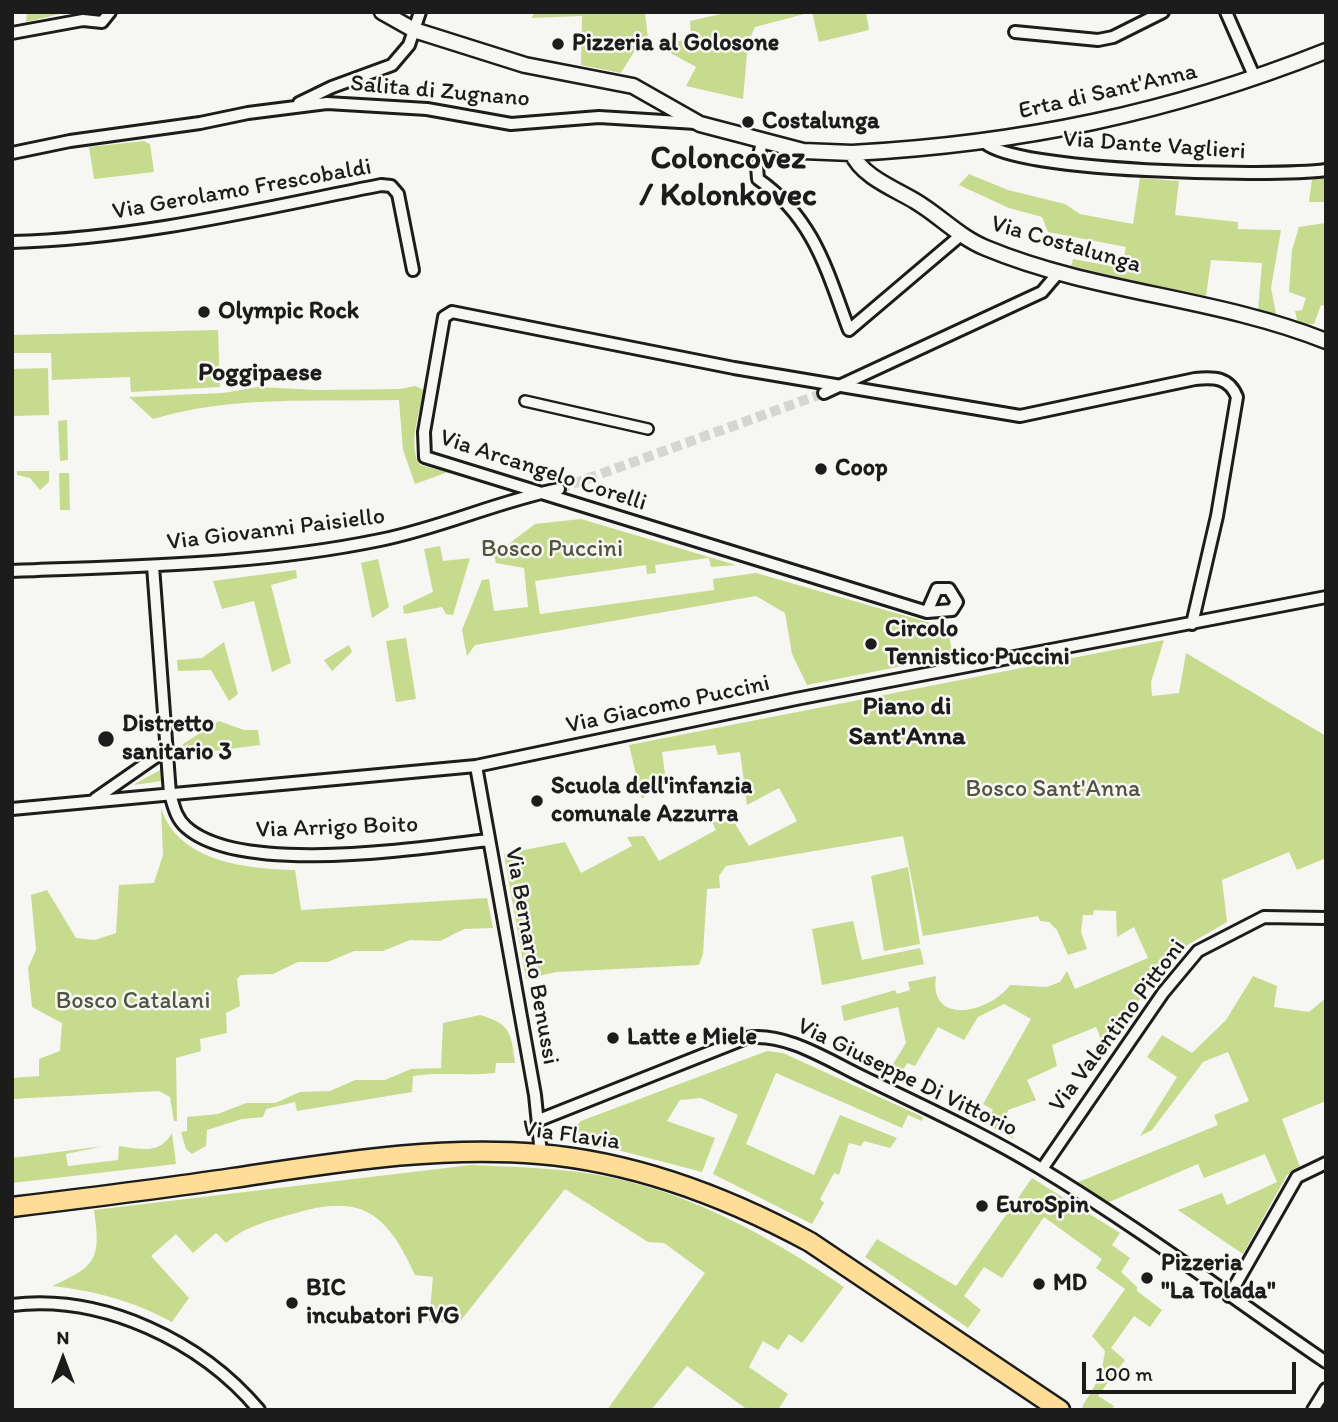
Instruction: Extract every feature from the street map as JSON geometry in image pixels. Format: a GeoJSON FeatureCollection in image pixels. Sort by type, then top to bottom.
{"type":"FeatureCollection","features":[{"type":"Feature","properties":{"kind":"main road","name":"Via Flavia"},"geometry":{"type":"LineString","coordinates":[[12,1207],[432,1153],[541,1154],[651,1175],[708,1193],[810,1242],[1060,1410]]}},
{"type":"Feature","properties":{"kind":"street"},"geometry":{"type":"LineString","coordinates":[[12,33],[83,20],[102,22],[109,18],[110,12]]}},
{"type":"Feature","properties":{"kind":"street"},"geometry":{"type":"LineString","coordinates":[[383,12],[414,30],[525,65],[633,86],[700,124],[803,151],[852,153]]}},
{"type":"Feature","properties":{"kind":"street"},"geometry":{"type":"LineString","coordinates":[[294,106],[332,86],[392,65],[409,45],[420,12]]}},
{"type":"Feature","properties":{"kind":"street"},"geometry":{"type":"LineString","coordinates":[[1015,33],[1098,40],[1113,37],[1163,12]]}},
{"type":"Feature","properties":{"kind":"street"},"geometry":{"type":"LineString","coordinates":[[1226,12],[1255,78]]}},
{"type":"Feature","properties":{"kind":"street","name":"Erta di Sant'Anna"},"geometry":{"type":"LineString","coordinates":[[852,153],[983,141],[1100,122],[1255,78],[1326,51]]}},
{"type":"Feature","properties":{"kind":"street","name":"Salita di Zugnano"},"geometry":{"type":"LineString","coordinates":[[12,153],[294,106],[327,103],[427,109],[511,124],[599,117],[700,124]]}},
{"type":"Feature","properties":{"kind":"street"},"geometry":{"type":"LineString","coordinates":[[762,141],[757,166],[758,179],[804,222],[817,246],[849,330],[961,235]]}},
{"type":"Feature","properties":{"kind":"street","name":"Via Dante Vaglieri"},"geometry":{"type":"LineString","coordinates":[[983,141],[990,149],[1008,154],[1107,167],[1270,174],[1326,170]]}},
{"type":"Feature","properties":{"kind":"street","name":"Via Costalunga"},"geometry":{"type":"LineString","coordinates":[[852,153],[862,168],[924,206],[961,235],[1012,258],[1059,272],[1241,314],[1326,341]]}},
{"type":"Feature","properties":{"kind":"street","name":"Via Gerolamo Frescobaldi"},"geometry":{"type":"LineString","coordinates":[[12,242],[81,240],[131,233],[290,205],[381,185],[391,186],[398,194],[413,270]]}},
{"type":"Feature","properties":{"kind":"street"},"geometry":{"type":"LineString","coordinates":[[820,393],[1042,292],[1059,272]]}},
{"type":"Feature","properties":{"kind":"street","name":"Via Arcangelo Corelli"},"geometry":{"type":"LineString","coordinates":[[837,386],[446,313],[424,432],[425,457],[927,611]]}},
{"type":"Feature","properties":{"kind":"street"},"geometry":{"type":"LineString","coordinates":[[837,386],[1020,416],[1195,379],[1224,380],[1233,386],[1237,397],[1217,516],[1192,624]]}},
{"type":"Feature","properties":{"kind":"street"},"geometry":{"type":"LineString","coordinates":[[525,401],[648,429]]}},
{"type":"Feature","properties":{"kind":"street","name":"Via Giovanni Paisiello"},"geometry":{"type":"LineString","coordinates":[[12,571],[153,566],[247,559],[378,541],[419,531],[555,487]]}},
{"type":"Feature","properties":{"kind":"street"},"geometry":{"type":"LineString","coordinates":[[153,566],[170,794]]}},
{"type":"Feature","properties":{"kind":"street","name":"Via Giacomo Puccini"},"geometry":{"type":"LineString","coordinates":[[12,809],[476,766],[796,699],[1326,597]]}},
{"type":"Feature","properties":{"kind":"street"},"geometry":{"type":"LineString","coordinates":[[93,801],[167,750]]}},
{"type":"Feature","properties":{"kind":"street","name":"Via Bernardo Benussi"},"geometry":{"type":"LineString","coordinates":[[476,766],[539,1120],[541,1154]]}},
{"type":"Feature","properties":{"kind":"street","name":"Via Arrigo Boito"},"geometry":{"type":"LineString","coordinates":[[170,794],[176,815],[187,828],[223,847],[261,855],[377,851],[489,840]]}},
{"type":"Feature","properties":{"kind":"street","name":"Via Valentino Pittoni"},"geometry":{"type":"LineString","coordinates":[[1042,1168],[1163,993],[1198,951],[1264,917],[1326,918]]}},
{"type":"Feature","properties":{"kind":"street","name":"Via Giuseppe Di Vittorio"},"geometry":{"type":"LineString","coordinates":[[539,1120],[760,1036],[816,1054],[994,1141],[1042,1168],[1326,1362]]}},
{"type":"Feature","properties":{"kind":"street"},"geometry":{"type":"LineString","coordinates":[[1229,1296],[1297,1177],[1326,1163]]}},
{"type":"Feature","properties":{"kind":"street"},"geometry":{"type":"LineString","coordinates":[[12,1304],[86,1306],[151,1328],[203,1359],[242,1390],[259,1410]]}},
{"type":"Feature","properties":{"kind":"street"},"geometry":{"type":"LineString","coordinates":[[1313,1410],[1326,1389]]}},
{"type":"Feature","properties":{"kind":"green space"},"geometry":{"type":"Polygon","coordinates":[[[27,12],[68,12],[26,22],[27,12]]]}},
{"type":"Feature","properties":{"kind":"green space"},"geometry":{"type":"Polygon","coordinates":[[[534,12],[645,12],[648,39],[643,37],[621,73],[581,65],[582,16],[532,18],[534,12]]]}},
{"type":"Feature","properties":{"kind":"green space"},"geometry":{"type":"Polygon","coordinates":[[[730,12],[812,12],[755,27],[748,43],[743,99],[686,86],[696,67],[656,45],[691,39],[690,21],[730,12]]]}},
{"type":"Feature","properties":{"kind":"green space"},"geometry":{"type":"Polygon","coordinates":[[[812,12],[866,12],[869,30],[819,42],[812,12]]]}},
{"type":"Feature","properties":{"kind":"green space"},"geometry":{"type":"Polygon","coordinates":[[[144,141],[150,144],[154,172],[94,179],[89,147],[144,141]]]}},
{"type":"Feature","properties":{"kind":"green space"},"geometry":{"type":"Polygon","coordinates":[[[969,174],[1008,190],[1065,204],[1080,214],[1133,224],[1140,178],[1179,181],[1175,215],[1238,222],[1238,229],[1281,230],[1271,288],[1277,319],[1258,311],[1262,263],[1211,260],[1206,296],[1071,266],[1073,259],[1122,268],[1126,247],[1048,232],[1042,217],[1009,208],[959,185],[969,174]]]}},
{"type":"Feature","properties":{"kind":"green space"},"geometry":{"type":"Polygon","coordinates":[[[1326,178],[1326,202],[1309,202],[1312,179],[1326,178]]]}},
{"type":"Feature","properties":{"kind":"green space"},"geometry":{"type":"Polygon","coordinates":[[[1326,223],[1326,306],[1321,305],[1314,324],[1298,324],[1295,311],[1302,310],[1306,298],[1289,292],[1292,250],[1299,227],[1326,223]]]}},
{"type":"Feature","properties":{"kind":"green space"},"geometry":{"type":"Polygon","coordinates":[[[218,330],[220,387],[131,392],[130,377],[52,380],[51,353],[12,353],[12,335],[218,330]]]}},
{"type":"Feature","properties":{"kind":"green space"},"geometry":{"type":"Polygon","coordinates":[[[48,368],[49,415],[12,416],[12,369],[48,368]]]}},
{"type":"Feature","properties":{"kind":"green space"},"geometry":{"type":"Polygon","coordinates":[[[415,386],[424,390],[414,438],[416,457],[420,465],[448,472],[415,484],[403,450],[399,400],[244,403],[183,411],[153,419],[129,397],[223,393],[258,387],[318,390],[400,389],[415,386]]]}},
{"type":"Feature","properties":{"kind":"green space"},"geometry":{"type":"Polygon","coordinates":[[[67,420],[68,460],[60,461],[58,421],[67,420]]]}},
{"type":"Feature","properties":{"kind":"green space"},"geometry":{"type":"Polygon","coordinates":[[[17,471],[49,471],[49,482],[40,490],[30,478],[17,475],[17,471]]]}},
{"type":"Feature","properties":{"kind":"green space"},"geometry":{"type":"Polygon","coordinates":[[[59,473],[69,473],[70,510],[60,510],[59,473]]]}},
{"type":"Feature","properties":{"kind":"green space","name":"Bosco Puccini"},"geometry":{"type":"Polygon","coordinates":[[[581,519],[736,565],[711,567],[709,558],[655,565],[656,573],[647,574],[646,565],[535,581],[540,614],[714,590],[713,579],[756,573],[941,626],[947,625],[953,656],[807,685],[792,654],[785,613],[756,596],[475,645],[467,656],[462,630],[482,580],[489,579],[494,611],[528,607],[524,568],[496,563],[494,555],[535,524],[581,519]]]}},
{"type":"Feature","properties":{"kind":"green space"},"geometry":{"type":"Polygon","coordinates":[[[440,546],[443,561],[470,558],[453,615],[446,614],[442,607],[404,614],[403,606],[433,592],[424,549],[440,546]]]}},
{"type":"Feature","properties":{"kind":"green space"},"geometry":{"type":"Polygon","coordinates":[[[378,559],[389,607],[372,618],[361,563],[378,559]]]}},
{"type":"Feature","properties":{"kind":"green space"},"geometry":{"type":"Polygon","coordinates":[[[296,570],[297,578],[271,585],[291,663],[272,672],[254,601],[222,609],[213,581],[296,570]]]}},
{"type":"Feature","properties":{"kind":"green space"},"geometry":{"type":"Polygon","coordinates":[[[406,638],[416,699],[396,702],[386,641],[406,638]]]}},
{"type":"Feature","properties":{"kind":"green space","name":"Bosco Sant'Anna"},"geometry":{"type":"Polygon","coordinates":[[[1164,640],[1151,682],[1152,696],[1179,693],[1186,653],[1326,736],[1326,858],[1297,870],[1289,852],[1222,880],[1227,922],[1172,954],[1105,1048],[1096,1027],[1052,1045],[1057,1066],[1027,1080],[1036,1100],[1008,1110],[1006,1117],[1014,1139],[985,1123],[993,1110],[983,1104],[1031,1019],[1004,1004],[978,1017],[964,1040],[938,1027],[915,1066],[907,1063],[898,1079],[887,1074],[906,1043],[898,1007],[844,1021],[841,1006],[895,990],[897,994],[910,990],[908,982],[936,976],[936,992],[941,1003],[951,1009],[976,1008],[1001,995],[1010,985],[1047,987],[1060,982],[1067,971],[1075,989],[1148,958],[1134,927],[1117,937],[1116,911],[1094,910],[1093,915],[1083,915],[1081,932],[1087,949],[1068,955],[1057,930],[1049,922],[1040,921],[1038,916],[923,936],[903,836],[726,866],[719,876],[720,888],[707,889],[703,954],[699,965],[556,972],[526,979],[504,854],[565,842],[581,873],[632,846],[627,837],[644,836],[659,861],[716,830],[712,822],[734,822],[749,846],[797,821],[779,788],[747,805],[740,752],[718,755],[715,745],[662,752],[665,774],[642,799],[629,745],[1164,640]]]}},
{"type":"Feature","properties":{"kind":"green space"},"geometry":{"type":"Polygon","coordinates":[[[224,642],[238,694],[229,701],[211,670],[178,671],[177,660],[202,658],[224,642]]]}},
{"type":"Feature","properties":{"kind":"green space"},"geometry":{"type":"Polygon","coordinates":[[[349,645],[352,652],[332,671],[324,660],[349,645]]]}},
{"type":"Feature","properties":{"kind":"green space"},"geometry":{"type":"Polygon","coordinates":[[[219,721],[244,730],[258,730],[260,745],[184,755],[183,744],[219,721]]]}},
{"type":"Feature","properties":{"kind":"green space"},"geometry":{"type":"Polygon","coordinates":[[[162,769],[162,781],[133,785],[162,769]]]}},
{"type":"Feature","properties":{"kind":"green space","name":"Bosco Catalani"},"geometry":{"type":"Polygon","coordinates":[[[161,808],[170,826],[182,840],[198,851],[236,864],[295,870],[301,910],[487,898],[493,928],[464,929],[440,941],[410,940],[383,951],[354,951],[328,962],[298,962],[273,974],[241,975],[237,979],[240,1006],[226,1013],[227,1033],[200,1039],[201,1051],[176,1058],[177,1121],[174,1121],[170,1097],[159,1091],[12,1099],[12,1078],[39,1076],[39,1059],[60,1051],[62,1023],[32,1007],[28,968],[36,950],[31,895],[47,890],[76,938],[95,940],[116,933],[119,885],[154,883],[163,855],[161,808]]]}},
{"type":"Feature","properties":{"kind":"green space"},"geometry":{"type":"Polygon","coordinates":[[[908,867],[920,944],[884,951],[871,876],[908,867]]]}},
{"type":"Feature","properties":{"kind":"green space"},"geometry":{"type":"Polygon","coordinates":[[[853,921],[862,960],[920,948],[924,964],[822,985],[812,929],[853,921]]]}},
{"type":"Feature","properties":{"kind":"green space"},"geometry":{"type":"Polygon","coordinates":[[[1253,976],[1277,986],[1274,1007],[1309,1012],[1326,998],[1326,1101],[1282,1119],[1300,1167],[1287,1175],[1243,1254],[1178,1210],[1222,1193],[1227,1205],[1277,1182],[1265,1154],[1204,1178],[1198,1164],[1107,1203],[1076,1183],[1218,1125],[1214,1115],[1249,1101],[1228,1052],[1203,1062],[1152,1130],[1140,1136],[1177,1077],[1147,1057],[1162,1035],[1192,1053],[1226,1020],[1253,976]]]}},
{"type":"Feature","properties":{"kind":"green space"},"geometry":{"type":"Polygon","coordinates":[[[480,1015],[498,1022],[508,1031],[515,1063],[496,1063],[495,1073],[413,1076],[412,1092],[297,1111],[295,1102],[266,1109],[263,1117],[242,1119],[207,1130],[206,1146],[192,1154],[186,1149],[181,1132],[187,1131],[187,1117],[218,1114],[246,1103],[275,1103],[300,1092],[330,1091],[355,1080],[385,1080],[411,1069],[441,1068],[443,1023],[480,1015]]]}},
{"type":"Feature","properties":{"kind":"green space"},"geometry":{"type":"Polygon","coordinates":[[[767,1051],[783,1053],[923,1117],[922,1121],[908,1115],[902,1128],[776,1073],[746,1144],[814,1175],[840,1115],[897,1138],[890,1148],[864,1141],[861,1146],[849,1143],[839,1175],[834,1173],[820,1199],[824,1203],[812,1224],[713,1174],[738,1115],[701,1098],[680,1100],[667,1121],[715,1138],[702,1172],[618,1150],[582,1145],[575,1137],[574,1128],[581,1121],[767,1051]]]}},
{"type":"Feature","properties":{"kind":"green space"},"geometry":{"type":"Polygon","coordinates":[[[172,1133],[176,1164],[12,1183],[12,1158],[104,1146],[66,1154],[68,1166],[118,1160],[119,1146],[155,1148],[162,1145],[172,1133]]]}},
{"type":"Feature","properties":{"kind":"green space"},"geometry":{"type":"Polygon","coordinates":[[[471,1165],[540,1168],[592,1174],[671,1195],[732,1220],[790,1252],[844,1287],[802,1343],[789,1334],[778,1350],[763,1341],[749,1367],[788,1394],[778,1410],[748,1410],[687,1366],[651,1410],[607,1410],[705,1273],[664,1243],[648,1242],[565,1189],[458,1324],[429,1321],[433,1277],[415,1275],[404,1253],[380,1221],[367,1212],[352,1207],[313,1209],[280,1218],[248,1229],[226,1243],[216,1233],[193,1253],[176,1234],[151,1256],[189,1298],[172,1322],[114,1298],[52,1286],[79,1273],[92,1259],[97,1240],[94,1210],[471,1165]]]}},
{"type":"Feature","properties":{"kind":"green space"},"geometry":{"type":"Polygon","coordinates":[[[1032,1178],[1120,1233],[1112,1245],[1130,1258],[1121,1272],[1137,1287],[1137,1291],[1162,1310],[1150,1327],[1134,1316],[1111,1348],[1125,1360],[1098,1396],[1114,1406],[1112,1410],[1087,1410],[1082,1407],[1101,1375],[1105,1351],[1092,1336],[1125,1289],[1096,1268],[1102,1259],[1044,1217],[1002,1278],[984,1267],[964,1296],[981,1310],[968,1328],[865,1257],[877,1239],[956,1286],[1032,1178]]]}},
{"type":"Feature","properties":{"kind":"tunnel"},"geometry":{"type":"LineString","coordinates":[[559,489],[824,393]]}},
{"type":"Feature","properties":{"kind":"place","name":"Pizzeria al Golosone"},"geometry":{"type":"Point","coordinates":[558,44]}},
{"type":"Feature","properties":{"kind":"place","name":"Costalunga"},"geometry":{"type":"Point","coordinates":[748,122]}},
{"type":"Feature","properties":{"kind":"place","name":"Olympic Rock"},"geometry":{"type":"Point","coordinates":[204,312]}},
{"type":"Feature","properties":{"kind":"place","name":"Coop"},"geometry":{"type":"Point","coordinates":[821,469]}},
{"type":"Feature","properties":{"kind":"place","name":"Circolo Tennistico Puccini"},"geometry":{"type":"Point","coordinates":[871,644]}},
{"type":"Feature","properties":{"kind":"place","name":"Distretto sanitario 3"},"geometry":{"type":"Point","coordinates":[106,739]}},
{"type":"Feature","properties":{"kind":"place","name":"Scuola dell'infanzia comunale Azzurra"},"geometry":{"type":"Point","coordinates":[537,801]}},
{"type":"Feature","properties":{"kind":"place","name":"Latte e Miele"},"geometry":{"type":"Point","coordinates":[613,1038]}},
{"type":"Feature","properties":{"kind":"place","name":"EuroSpin"},"geometry":{"type":"Point","coordinates":[982,1206]}},
{"type":"Feature","properties":{"kind":"place","name":"Pizzeria \"La Tolada\""},"geometry":{"type":"Point","coordinates":[1147,1278]}},
{"type":"Feature","properties":{"kind":"place","name":"MD"},"geometry":{"type":"Point","coordinates":[1039,1284]}},
{"type":"Feature","properties":{"kind":"place","name":"BIC incubatori FVG"},"geometry":{"type":"Point","coordinates":[292,1303]}},
{"type":"Feature","properties":{"kind":"district","name":"Coloncovez / Kolonkovec"},"geometry":{"type":"Point","coordinates":[728,178]}},
{"type":"Feature","properties":{"kind":"district","name":"Poggipaese"},"geometry":{"type":"Point","coordinates":[260,373]}},
{"type":"Feature","properties":{"kind":"district","name":"Piano di Sant'Anna"},"geometry":{"type":"Point","coordinates":[907,722]}}]}
